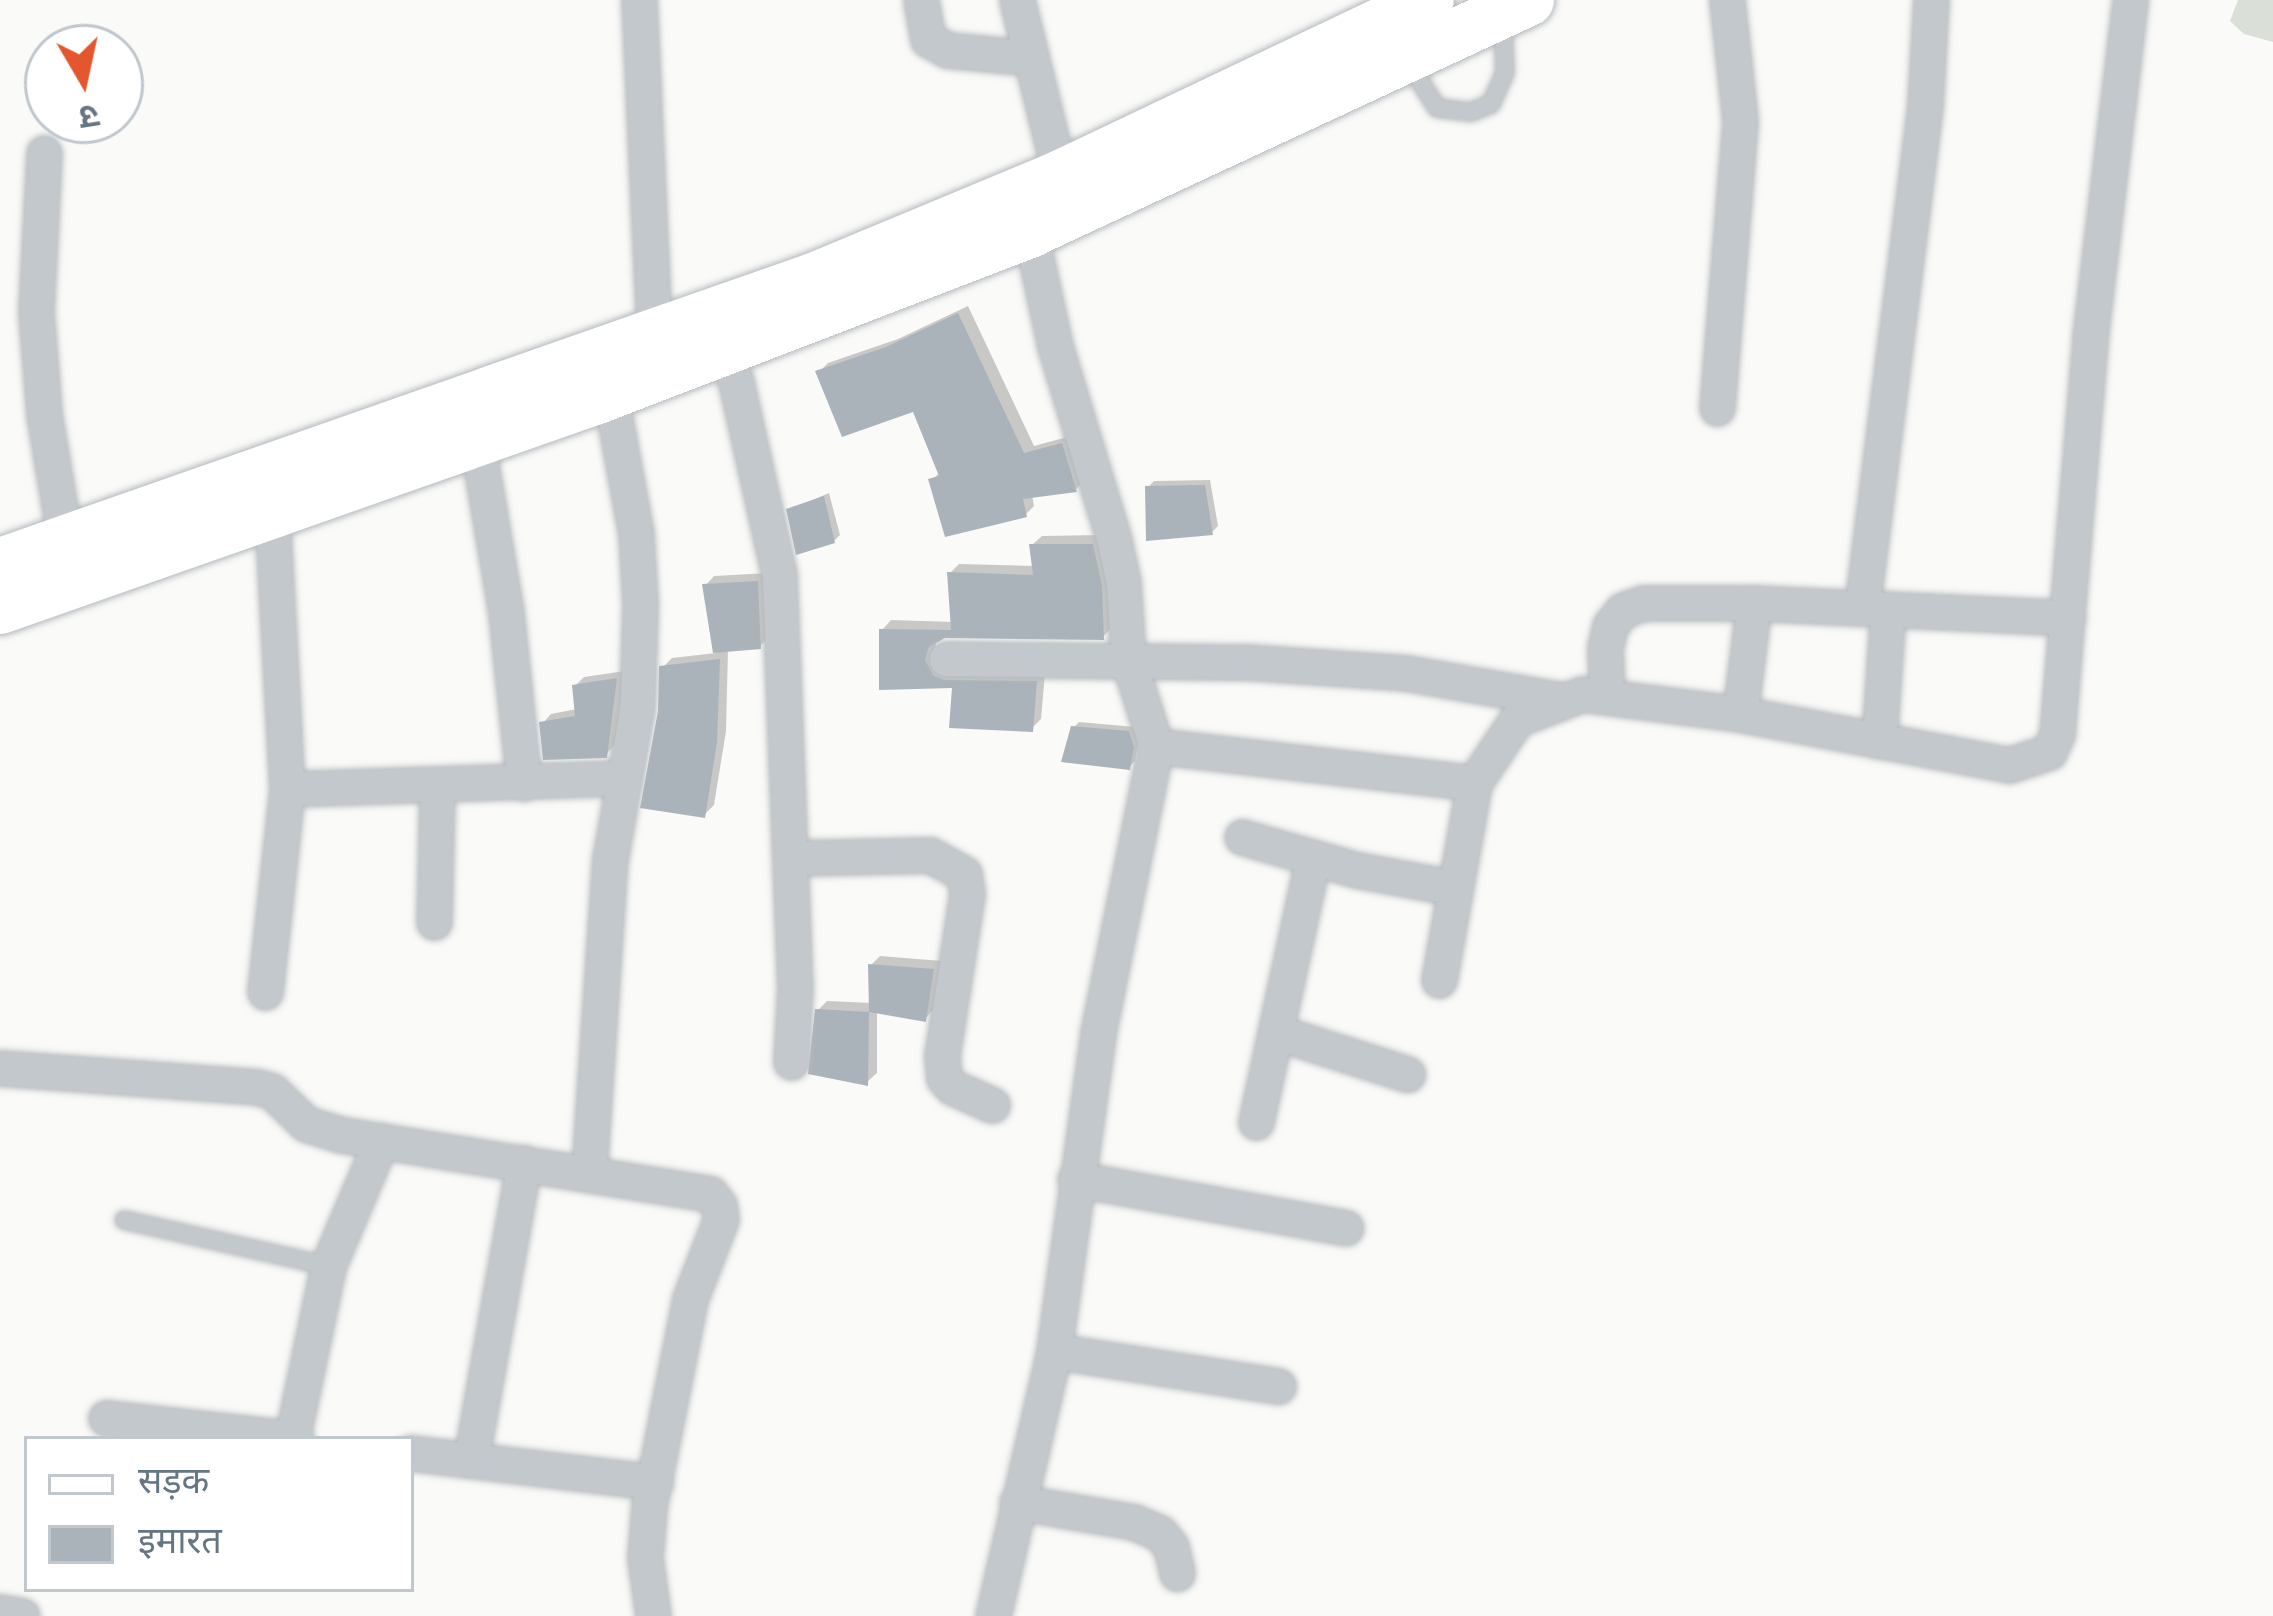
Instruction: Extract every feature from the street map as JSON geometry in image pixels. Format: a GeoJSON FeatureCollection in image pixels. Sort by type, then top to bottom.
{"type":"FeatureCollection","features":[{"type":"Feature","properties":{"kind":"main road"},"geometry":{"type":"LineString","coordinates":[[0,608],[272,515],[722,350],[1036,200],[1428,0]]}},
{"type":"Feature","properties":{"kind":"main road"},"geometry":{"type":"LineString","coordinates":[[0,563],[1036,200],[1405,58],[1515,6]]}},
{"type":"Feature","properties":{"kind":"street"},"geometry":{"type":"LineString","coordinates":[[639,0],[654,335]]}},
{"type":"Feature","properties":{"kind":"street"},"geometry":{"type":"LineString","coordinates":[[921,0],[928,39],[947,50],[1031,58]]}},
{"type":"Feature","properties":{"kind":"street"},"geometry":{"type":"LineString","coordinates":[[993,1616],[1054,1351],[1075,1179],[1156,746],[1128,659],[1123,582],[1055,346],[1036,200],[1031,58],[1017,0]]}},
{"type":"Feature","properties":{"kind":"street"},"geometry":{"type":"LineString","coordinates":[[1717,408],[1740,121],[1727,0]]}},
{"type":"Feature","properties":{"kind":"street"},"geometry":{"type":"LineString","coordinates":[[1879,741],[1875,609],[1925,106],[1930,0]]}},
{"type":"Feature","properties":{"kind":"street"},"geometry":{"type":"LineString","coordinates":[[1439,980],[1474,783],[1517,719],[1564,700],[1582,694],[1740,714],[2008,765],[2049,752],[2057,734],[2090,338],[2130,0]]}},
{"type":"Feature","properties":{"kind":"street"},"geometry":{"type":"LineString","coordinates":[[44,153],[36,312],[44,415],[65,540]]}},
{"type":"Feature","properties":{"kind":"street"},"geometry":{"type":"LineString","coordinates":[[722,350],[740,398],[779,574],[790,859],[791,1062]]}},
{"type":"Feature","properties":{"kind":"street"},"geometry":{"type":"LineString","coordinates":[[589,1172],[610,859],[637,707],[640,602],[636,534],[610,393]]}},
{"type":"Feature","properties":{"kind":"street"},"geometry":{"type":"LineString","coordinates":[[477,441],[506,613],[524,783]]}},
{"type":"Feature","properties":{"kind":"street"},"geometry":{"type":"LineString","coordinates":[[265,992],[287,789],[272,515]]}},
{"type":"Feature","properties":{"kind":"street"},"geometry":{"type":"LineString","coordinates":[[1607,696],[1610,626],[1623,610],[1643,603],[1754,603],[2068,618]]}},
{"type":"Feature","properties":{"kind":"street"},"geometry":{"type":"LineString","coordinates":[[1740,714],[1754,603]]}},
{"type":"Feature","properties":{"kind":"street"},"geometry":{"type":"LineString","coordinates":[[946,658],[1128,659],[1406,673],[1564,700]]}},
{"type":"Feature","properties":{"kind":"street"},"geometry":{"type":"LineString","coordinates":[[1156,746],[1474,783]]}},
{"type":"Feature","properties":{"kind":"street"},"geometry":{"type":"LineString","coordinates":[[287,789],[625,778]]}},
{"type":"Feature","properties":{"kind":"street"},"geometry":{"type":"LineString","coordinates":[[434,922],[437,787]]}},
{"type":"Feature","properties":{"kind":"street"},"geometry":{"type":"LineString","coordinates":[[1242,837],[1313,858],[1455,888]]}},
{"type":"Feature","properties":{"kind":"street"},"geometry":{"type":"LineString","coordinates":[[790,859],[930,855],[964,874],[968,894],[942,1056],[944,1078],[992,1105]]}},
{"type":"Feature","properties":{"kind":"street"},"geometry":{"type":"LineString","coordinates":[[1256,1122],[1313,858]]}},
{"type":"Feature","properties":{"kind":"street"},"geometry":{"type":"LineString","coordinates":[[1276,1032],[1407,1074]]}},
{"type":"Feature","properties":{"kind":"street"},"geometry":{"type":"LineString","coordinates":[[0,1068],[257,1087],[272,1091],[306,1124],[381,1141],[697,1189],[719,1205],[721,1220],[690,1299],[655,1482],[645,1558],[653,1616]]}},
{"type":"Feature","properties":{"kind":"street"},"geometry":{"type":"LineString","coordinates":[[295,1436],[328,1267],[381,1141]]}},
{"type":"Feature","properties":{"kind":"street"},"geometry":{"type":"LineString","coordinates":[[471,1460],[524,1163]]}},
{"type":"Feature","properties":{"kind":"street"},"geometry":{"type":"LineString","coordinates":[[1075,1179],[1346,1228]]}},
{"type":"Feature","properties":{"kind":"street"},"geometry":{"type":"LineString","coordinates":[[1054,1351],[1278,1387]]}},
{"type":"Feature","properties":{"kind":"street"},"geometry":{"type":"LineString","coordinates":[[106,1418],[267,1436]]}},
{"type":"Feature","properties":{"kind":"street"},"geometry":{"type":"LineString","coordinates":[[414,1453],[655,1482]]}},
{"type":"Feature","properties":{"kind":"street"},"geometry":{"type":"LineString","coordinates":[[1017,1502],[1134,1522],[1160,1533],[1172,1547],[1177,1573]]}},
{"type":"Feature","properties":{"kind":"street"},"geometry":{"type":"LineString","coordinates":[[0,1612],[22,1616]]}},
{"type":"Feature","properties":{"kind":"lane"},"geometry":{"type":"LineString","coordinates":[[1405,58],[1437,108],[1471,112],[1491,104],[1505,73],[1515,6]]}},
{"type":"Feature","properties":{"kind":"lane"},"geometry":{"type":"LineString","coordinates":[[124,1220],[328,1267]]}},
{"type":"Feature","properties":{"kind":"shaded area"},"geometry":{"type":"Polygon","coordinates":[[[2238,0],[2273,0],[2273,42],[2244,34],[2230,21],[2238,0]]]}},
{"type":"Feature","properties":{"kind":"building"},"geometry":{"type":"Polygon","coordinates":[[[958,313],[1024,453],[1062,443],[1077,492],[1023,499],[1027,517],[945,537],[928,479],[939,476],[913,412],[842,437],[815,371],[886,347],[958,313]]]}},
{"type":"Feature","properties":{"kind":"building"},"geometry":{"type":"Polygon","coordinates":[[[1205,485],[1213,535],[1146,541],[1145,486],[1205,485]]]}},
{"type":"Feature","properties":{"kind":"building"},"geometry":{"type":"Polygon","coordinates":[[[824,496],[835,543],[796,555],[786,509],[824,496]]]}},
{"type":"Feature","properties":{"kind":"building"},"geometry":{"type":"Polygon","coordinates":[[[1029,544],[1093,544],[1102,585],[1104,640],[945,638],[929,647],[925,660],[934,676],[945,680],[1037,681],[1033,732],[949,728],[952,688],[879,690],[879,629],[951,630],[947,572],[1033,575],[1029,544]]]}},
{"type":"Feature","properties":{"kind":"building"},"geometry":{"type":"Polygon","coordinates":[[[758,581],[761,649],[713,653],[702,584],[758,581]]]}},
{"type":"Feature","properties":{"kind":"building"},"geometry":{"type":"Polygon","coordinates":[[[720,659],[717,742],[705,818],[640,808],[658,711],[659,666],[720,659]]]}},
{"type":"Feature","properties":{"kind":"building"},"geometry":{"type":"Polygon","coordinates":[[[617,678],[607,758],[543,760],[539,722],[575,716],[572,685],[617,678]]]}},
{"type":"Feature","properties":{"kind":"building"},"geometry":{"type":"Polygon","coordinates":[[[1071,726],[1129,731],[1134,747],[1130,770],[1061,762],[1071,726]]]}},
{"type":"Feature","properties":{"kind":"building"},"geometry":{"type":"Polygon","coordinates":[[[868,964],[934,969],[926,1022],[869,1012],[868,964]]]}},
{"type":"Feature","properties":{"kind":"building"},"geometry":{"type":"Polygon","coordinates":[[[815,1009],[869,1012],[868,1086],[808,1074],[815,1009]]]}}]}
